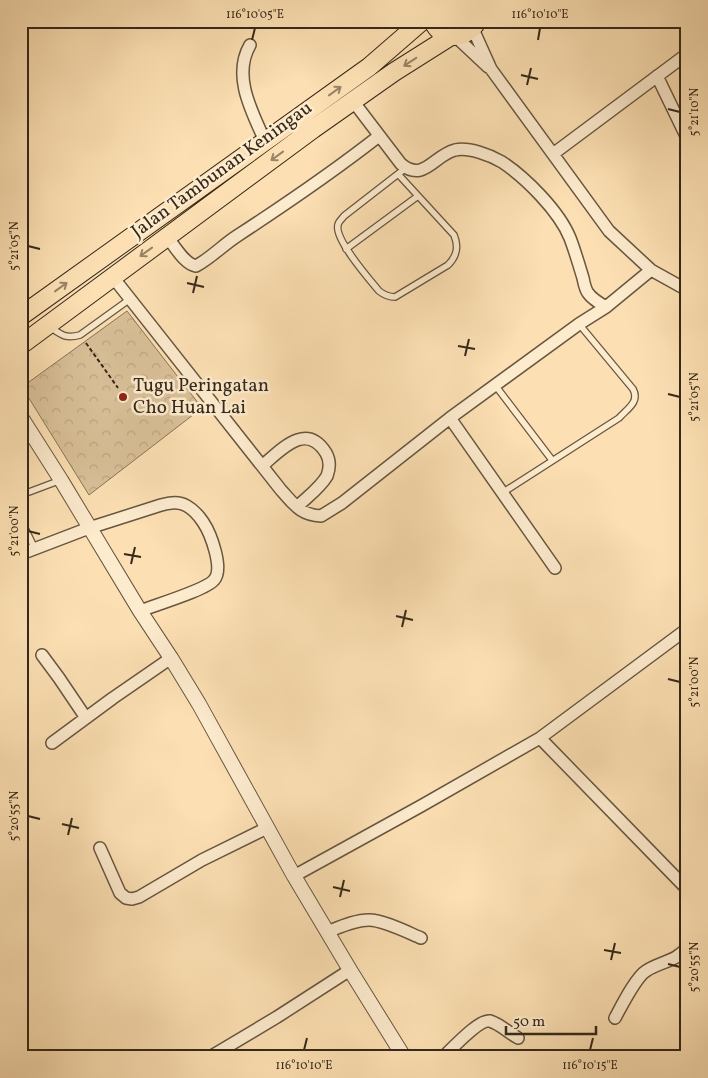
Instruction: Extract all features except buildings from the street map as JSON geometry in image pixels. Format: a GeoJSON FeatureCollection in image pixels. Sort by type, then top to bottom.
{"type":"FeatureCollection","features":[{"type":"Feature","properties":{"kind":"main road","name":"Jalan Tambunan Keningau"},"geometry":{"type":"LineString","coordinates":[[25,311],[369,67],[422,21]]}},
{"type":"Feature","properties":{"kind":"main road"},"geometry":{"type":"LineString","coordinates":[[433,21],[439,30],[454,36]]}},
{"type":"Feature","properties":{"kind":"main road","name":"Jalan Tambunan Keningau"},"geometry":{"type":"LineString","coordinates":[[21,344],[312,129],[394,72],[454,36],[462,36],[475,25]]}},
{"type":"Feature","properties":{"kind":"street"},"geometry":{"type":"LineString","coordinates":[[475,25],[492,69]]}},
{"type":"Feature","properties":{"kind":"street"},"geometry":{"type":"LineString","coordinates":[[454,36],[492,69],[609,231],[651,270],[687,290]]}},
{"type":"Feature","properties":{"kind":"street"},"geometry":{"type":"LineString","coordinates":[[250,46],[244,54],[244,87],[265,141]]}},
{"type":"Feature","properties":{"kind":"street"},"geometry":{"type":"LineString","coordinates":[[553,154],[687,54]]}},
{"type":"Feature","properties":{"kind":"street"},"geometry":{"type":"LineString","coordinates":[[657,76],[687,138]]}},
{"type":"Feature","properties":{"kind":"street"},"geometry":{"type":"LineString","coordinates":[[353,101],[401,164],[402,171],[422,170],[454,150],[472,150],[500,162],[516,173],[532,187],[562,223],[570,238],[587,292],[593,299],[606,307]]}},
{"type":"Feature","properties":{"kind":"street"},"geometry":{"type":"LineString","coordinates":[[167,237],[186,261],[196,266],[339,167],[380,136]]}},
{"type":"Feature","properties":{"kind":"street"},"geometry":{"type":"LineString","coordinates":[[112,276],[262,466],[297,507],[308,515],[321,516],[342,503],[450,418],[579,324],[606,307],[651,270]]}},
{"type":"Feature","properties":{"kind":"street"},"geometry":{"type":"LineString","coordinates":[[21,417],[140,611],[172,658],[204,712],[294,876],[379,1015],[400,1055]]}},
{"type":"Feature","properties":{"kind":"street"},"geometry":{"type":"LineString","coordinates":[[450,418],[555,568]]}},
{"type":"Feature","properties":{"kind":"street"},"geometry":{"type":"LineString","coordinates":[[262,466],[294,441],[309,438],[318,443],[328,458],[329,470],[322,482],[297,507]]}},
{"type":"Feature","properties":{"kind":"street"},"geometry":{"type":"LineString","coordinates":[[21,554],[153,507],[172,502],[187,506],[196,513],[210,534],[217,560],[216,579],[205,587],[140,611]]}},
{"type":"Feature","properties":{"kind":"street"},"geometry":{"type":"LineString","coordinates":[[294,876],[540,738],[687,629]]}},
{"type":"Feature","properties":{"kind":"street"},"geometry":{"type":"LineString","coordinates":[[42,655],[86,718]]}},
{"type":"Feature","properties":{"kind":"street"},"geometry":{"type":"LineString","coordinates":[[52,743],[172,658]]}},
{"type":"Feature","properties":{"kind":"street"},"geometry":{"type":"LineString","coordinates":[[540,738],[687,889]]}},
{"type":"Feature","properties":{"kind":"street"},"geometry":{"type":"LineString","coordinates":[[100,848],[120,893],[126,898],[132,899],[143,895],[202,860],[267,828]]}},
{"type":"Feature","properties":{"kind":"street"},"geometry":{"type":"LineString","coordinates":[[327,932],[359,921],[370,920],[388,924],[421,938]]}},
{"type":"Feature","properties":{"kind":"street"},"geometry":{"type":"LineString","coordinates":[[615,1018],[643,973],[680,955],[687,947]]}},
{"type":"Feature","properties":{"kind":"street"},"geometry":{"type":"LineString","coordinates":[[210,1057],[350,970]]}},
{"type":"Feature","properties":{"kind":"street"},"geometry":{"type":"LineString","coordinates":[[443,1057],[484,1021],[494,1023],[518,1038]]}},
{"type":"Feature","properties":{"kind":"lane"},"geometry":{"type":"LineString","coordinates":[[402,171],[418,196],[454,235],[457,242],[456,254],[448,265],[395,296],[390,297],[379,291],[346,249],[338,230],[338,225],[340,220],[402,171]]}},
{"type":"Feature","properties":{"kind":"lane"},"geometry":{"type":"LineString","coordinates":[[346,249],[418,196]]}},
{"type":"Feature","properties":{"kind":"lane"},"geometry":{"type":"LineString","coordinates":[[48,325],[63,336],[71,338],[80,335],[130,299]]}},
{"type":"Feature","properties":{"kind":"lane"},"geometry":{"type":"LineString","coordinates":[[502,493],[619,418],[636,399],[633,389],[579,324]]}},
{"type":"Feature","properties":{"kind":"lane"},"geometry":{"type":"LineString","coordinates":[[495,386],[552,460]]}},
{"type":"Feature","properties":{"kind":"lane"},"geometry":{"type":"LineString","coordinates":[[21,495],[61,480]]}},
{"type":"Feature","properties":{"kind":"lane"},"geometry":{"type":"LineString","coordinates":[[21,520],[35,549]]}},
{"type":"Feature","properties":{"kind":"path"},"geometry":{"type":"LineString","coordinates":[[80,335],[118,388]]}},
{"type":"Feature","properties":{"kind":"green space"},"geometry":{"type":"Polygon","coordinates":[[[127,311],[202,408],[89,495],[22,387],[127,311]]]}},
{"type":"Feature","properties":{"kind":"place","name":"Tugu Peringatan Cho Huan Lai"},"geometry":{"type":"Point","coordinates":[123,397]}}]}
